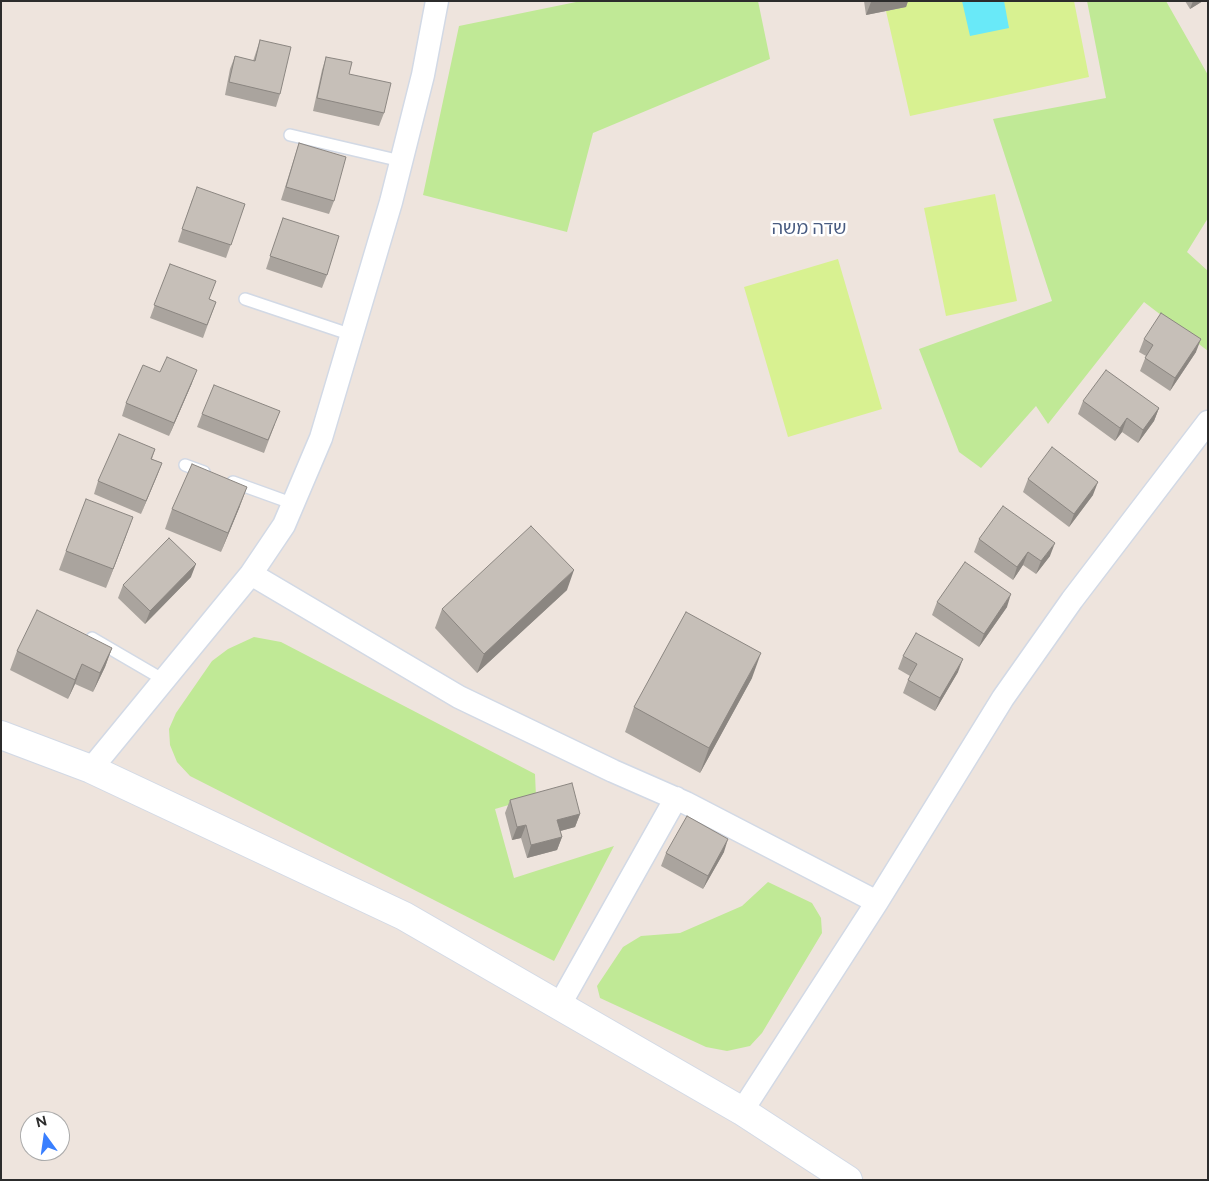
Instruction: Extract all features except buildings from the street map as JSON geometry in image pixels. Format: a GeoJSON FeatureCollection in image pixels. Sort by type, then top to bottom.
{"type":"FeatureCollection","features":[{"type":"Feature","properties":{"kind":"street"},"geometry":{"type":"LineString","coordinates":[[91,770],[251,574],[284,525],[294,504],[321,438],[352,335],[402,161],[439,2]]}},
{"type":"Feature","properties":{"kind":"street"},"geometry":{"type":"LineString","coordinates":[[742,1111],[877,902],[1003,698],[1072,600],[1208,422]]}},
{"type":"Feature","properties":{"kind":"street"},"geometry":{"type":"LineString","coordinates":[[251,574],[459,697],[613,771],[676,798],[877,902]]}},
{"type":"Feature","properties":{"kind":"street"},"geometry":{"type":"LineString","coordinates":[[1,735],[91,770],[404,916],[742,1111],[848,1180]]}},
{"type":"Feature","properties":{"kind":"street"},"geometry":{"type":"LineString","coordinates":[[559,1006],[676,798]]}},
{"type":"Feature","properties":{"kind":"lane"},"geometry":{"type":"LineString","coordinates":[[290,135],[402,161]]}},
{"type":"Feature","properties":{"kind":"lane"},"geometry":{"type":"LineString","coordinates":[[245,299],[352,335]]}},
{"type":"Feature","properties":{"kind":"lane"},"geometry":{"type":"LineString","coordinates":[[185,465],[294,504]]}},
{"type":"Feature","properties":{"kind":"lane"},"geometry":{"type":"LineString","coordinates":[[92,638],[164,680]]}},
{"type":"Feature","properties":{"kind":"green space"},"geometry":{"type":"Polygon","coordinates":[[[581,1],[758,1],[770,59],[593,133],[567,232],[423,195],[459,26],[581,1]]]}},
{"type":"Feature","properties":{"kind":"green space"},"geometry":{"type":"Polygon","coordinates":[[[904,1],[1074,1],[1089,77],[910,116],[886,11],[905,7],[904,1]]]}},
{"type":"Feature","properties":{"kind":"green space"},"geometry":{"type":"Polygon","coordinates":[[[1087,1],[1166,1],[1208,75],[1208,218],[1187,252],[1208,271],[1208,351],[1144,302],[1048,424],[1036,406],[981,468],[959,452],[919,349],[1052,301],[993,119],[1106,98],[1087,1]]]}},
{"type":"Feature","properties":{"kind":"green space"},"geometry":{"type":"Polygon","coordinates":[[[995,194],[1017,301],[946,316],[924,208],[995,194]]]}},
{"type":"Feature","properties":{"kind":"green space"},"geometry":{"type":"Polygon","coordinates":[[[838,259],[882,409],[788,437],[744,287],[838,259]]]}},
{"type":"Feature","properties":{"kind":"green space"},"geometry":{"type":"Polygon","coordinates":[[[254,637],[281,642],[535,774],[536,797],[495,809],[514,878],[614,846],[554,961],[190,776],[177,762],[170,745],[169,729],[176,713],[212,661],[228,649],[254,637]]]}},
{"type":"Feature","properties":{"kind":"green space"},"geometry":{"type":"Polygon","coordinates":[[[768,882],[812,903],[821,918],[822,933],[762,1033],[750,1046],[727,1051],[706,1047],[600,998],[597,986],[623,947],[641,936],[680,933],[742,906],[768,882]]]}},
{"type":"Feature","properties":{"kind":"water"},"geometry":{"type":"Polygon","coordinates":[[[962,1],[1004,1],[1009,28],[970,36],[962,1]]]}},
{"type":"Feature","properties":{"kind":"district","name":"שדה משה"},"geometry":{"type":"Point","coordinates":[809,229]}}]}
